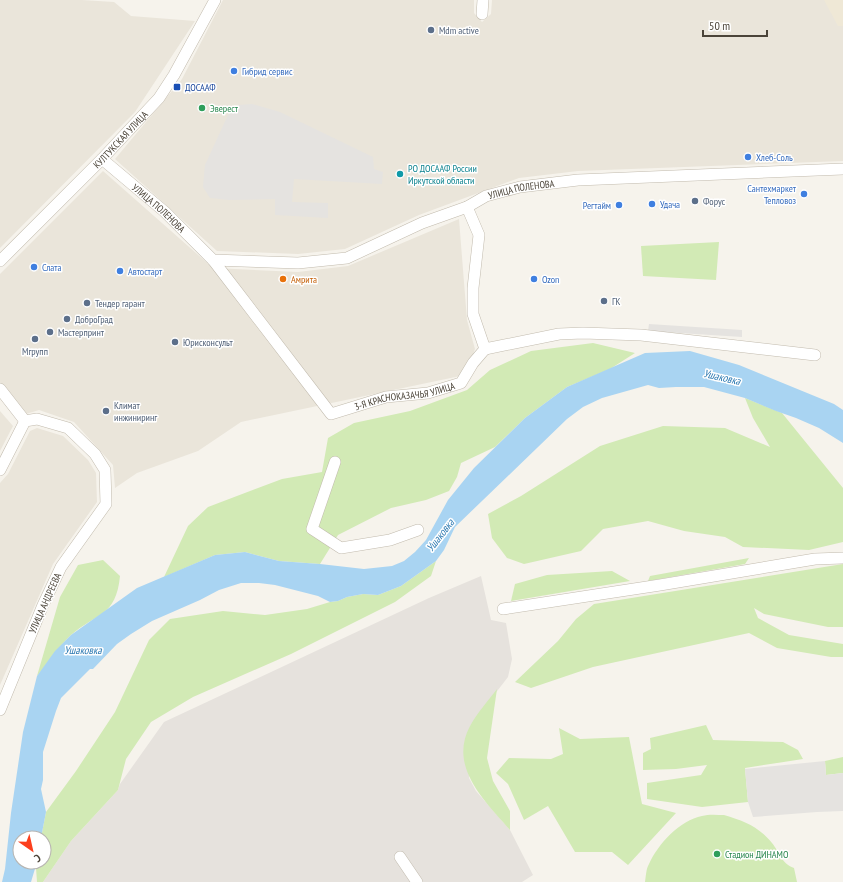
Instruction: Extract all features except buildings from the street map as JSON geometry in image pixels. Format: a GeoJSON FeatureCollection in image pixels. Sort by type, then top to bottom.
{"type":"FeatureCollection","features":[{"type":"Feature","properties":{"kind":"street","name":"КУЛТУКСКАЯ УЛИЦА"},"geometry":{"type":"LineString","coordinates":[[0,260],[102,159],[159,98],[174,75],[216,0]]}},
{"type":"Feature","properties":{"kind":"street"},"geometry":{"type":"LineString","coordinates":[[482,14],[483,0]]}},
{"type":"Feature","properties":{"kind":"street","name":"УЛИЦА ПОЛЕНОВА"},"geometry":{"type":"LineString","coordinates":[[102,159],[165,212],[213,260],[331,414]]}},
{"type":"Feature","properties":{"kind":"street","name":"УЛИЦА ПОЛЕНОВА"},"geometry":{"type":"LineString","coordinates":[[213,260],[298,263],[348,258],[422,223],[467,207],[486,196],[520,187],[578,180],[843,169]]}},
{"type":"Feature","properties":{"kind":"street"},"geometry":{"type":"LineString","coordinates":[[467,207],[479,235],[473,288],[473,314],[485,349],[559,334],[583,333],[641,335],[815,355]]}},
{"type":"Feature","properties":{"kind":"street","name":"3-Я КРАСНОКАЗАЧЬЯ УЛИЦА"},"geometry":{"type":"LineString","coordinates":[[331,414],[386,397],[428,393],[461,383],[485,349]]}},
{"type":"Feature","properties":{"kind":"street"},"geometry":{"type":"LineString","coordinates":[[0,389],[25,421],[0,470]]}},
{"type":"Feature","properties":{"kind":"street","name":"УЛИЦА АНДРЕЕВА"},"geometry":{"type":"LineString","coordinates":[[1,706],[43,605],[61,567],[106,504],[105,470],[95,454],[68,428],[37,419],[25,421]]}},
{"type":"Feature","properties":{"kind":"street"},"geometry":{"type":"LineString","coordinates":[[336,462],[312,529],[341,548],[390,540],[418,530]]}},
{"type":"Feature","properties":{"kind":"street"},"geometry":{"type":"LineString","coordinates":[[503,609],[815,559],[843,558]]}},
{"type":"Feature","properties":{"kind":"street"},"geometry":{"type":"LineString","coordinates":[[400,857],[417,882]]}},
{"type":"Feature","properties":{"kind":"shaded area"},"geometry":{"type":"Polygon","coordinates":[[[0,0],[82,0],[114,2],[131,16],[195,21],[135,112],[0,248],[0,0]]]}},
{"type":"Feature","properties":{"kind":"shaded area"},"geometry":{"type":"Polygon","coordinates":[[[223,0],[474,0],[474,13],[482,22],[491,14],[492,0],[843,0],[843,161],[578,171],[519,178],[419,215],[345,249],[298,254],[217,251],[115,159],[182,79],[223,0]]]}},
{"type":"Feature","properties":{"kind":"shaded area"},"geometry":{"type":"Polygon","coordinates":[[[824,0],[843,0],[843,26],[838,26],[824,0]]]}},
{"type":"Feature","properties":{"kind":"shaded area"},"geometry":{"type":"Polygon","coordinates":[[[252,104],[280,112],[373,157],[374,169],[383,172],[382,184],[294,179],[292,202],[328,203],[328,218],[275,215],[275,199],[229,200],[210,198],[203,187],[205,165],[228,115],[238,105],[252,104]]]}},
{"type":"Feature","properties":{"kind":"shaded area"},"geometry":{"type":"Polygon","coordinates":[[[103,171],[213,268],[298,272],[348,266],[459,219],[467,320],[475,349],[465,375],[241,422],[198,451],[137,473],[115,488],[113,465],[74,422],[39,410],[26,414],[0,384],[0,274],[103,171]]]}},
{"type":"Feature","properties":{"kind":"shaded area"},"geometry":{"type":"Polygon","coordinates":[[[649,324],[742,330],[742,337],[648,331],[649,324]]]}},
{"type":"Feature","properties":{"kind":"shaded area"},"geometry":{"type":"Polygon","coordinates":[[[0,411],[13,426],[0,451],[0,411]]]}},
{"type":"Feature","properties":{"kind":"shaded area"},"geometry":{"type":"Polygon","coordinates":[[[37,428],[63,436],[88,460],[96,473],[97,502],[53,564],[0,685],[0,483],[8,474],[30,431],[37,428]]]}},
{"type":"Feature","properties":{"kind":"shaded area"},"geometry":{"type":"Polygon","coordinates":[[[481,576],[491,620],[506,623],[512,659],[508,677],[470,726],[469,778],[476,791],[510,830],[533,875],[522,882],[43,882],[71,841],[118,790],[120,784],[164,722],[429,598],[481,576]]]}},
{"type":"Feature","properties":{"kind":"shaded area"},"geometry":{"type":"Polygon","coordinates":[[[825,761],[826,775],[843,773],[843,811],[753,817],[748,802],[745,769],[825,761]]]}},
{"type":"Feature","properties":{"kind":"green space"},"geometry":{"type":"Polygon","coordinates":[[[719,242],[716,280],[643,276],[641,246],[719,242]]]}},
{"type":"Feature","properties":{"kind":"green space"},"geometry":{"type":"Polygon","coordinates":[[[593,343],[635,353],[610,369],[567,387],[525,418],[495,447],[461,463],[457,477],[449,491],[426,500],[391,508],[338,535],[320,564],[279,561],[245,552],[215,555],[164,577],[188,526],[208,507],[282,479],[322,472],[328,438],[354,423],[410,411],[467,390],[490,370],[531,351],[593,343]]]}},
{"type":"Feature","properties":{"kind":"green space"},"geometry":{"type":"Polygon","coordinates":[[[745,398],[782,413],[843,488],[843,542],[809,550],[743,547],[725,537],[684,531],[648,521],[603,529],[581,551],[524,564],[507,558],[492,538],[488,514],[521,496],[600,446],[663,426],[725,428],[770,447],[753,418],[745,398]]]}},
{"type":"Feature","properties":{"kind":"green space"},"geometry":{"type":"Polygon","coordinates":[[[749,558],[745,564],[648,581],[650,576],[749,558]]]}},
{"type":"Feature","properties":{"kind":"green space"},"geometry":{"type":"Polygon","coordinates":[[[103,560],[120,576],[118,589],[114,599],[103,613],[80,628],[66,640],[37,676],[60,597],[78,565],[103,560]]]}},
{"type":"Feature","properties":{"kind":"green space"},"geometry":{"type":"Polygon","coordinates":[[[436,561],[431,576],[395,602],[291,654],[193,697],[151,722],[126,759],[118,790],[71,841],[52,869],[52,830],[43,830],[46,812],[76,771],[115,712],[149,640],[170,619],[223,611],[265,615],[307,609],[338,601],[347,597],[363,594],[378,595],[401,586],[436,561]]]}},
{"type":"Feature","properties":{"kind":"green space"},"geometry":{"type":"Polygon","coordinates":[[[843,564],[843,627],[828,627],[764,614],[754,608],[758,618],[789,635],[843,644],[843,657],[831,657],[777,648],[749,633],[593,667],[531,688],[515,682],[558,641],[576,619],[594,604],[843,564]]]}},
{"type":"Feature","properties":{"kind":"green space"},"geometry":{"type":"Polygon","coordinates":[[[612,571],[630,581],[511,601],[515,584],[547,575],[612,571]]]}},
{"type":"Feature","properties":{"kind":"green space"},"geometry":{"type":"Polygon","coordinates":[[[497,689],[487,758],[493,781],[510,811],[510,830],[490,807],[472,782],[466,769],[463,755],[464,741],[470,726],[497,689]]]}},
{"type":"Feature","properties":{"kind":"green space"},"geometry":{"type":"Polygon","coordinates":[[[706,725],[713,740],[783,742],[798,750],[803,759],[745,768],[748,802],[702,807],[647,799],[647,783],[701,775],[707,765],[676,769],[643,770],[643,753],[651,749],[650,738],[706,725]]]}},
{"type":"Feature","properties":{"kind":"green space"},"geometry":{"type":"Polygon","coordinates":[[[559,728],[580,739],[629,737],[642,804],[676,813],[628,865],[612,852],[575,852],[548,806],[524,820],[508,784],[496,773],[509,758],[551,759],[563,754],[559,728]]]}},
{"type":"Feature","properties":{"kind":"green space"},"geometry":{"type":"Polygon","coordinates":[[[843,757],[843,773],[826,775],[825,761],[843,757]]]}},
{"type":"Feature","properties":{"kind":"green space","name":"Стадион ДИНАМО"},"geometry":{"type":"Polygon","coordinates":[[[710,815],[724,815],[756,828],[767,837],[783,861],[794,868],[797,882],[645,882],[647,868],[653,856],[664,841],[678,828],[694,818],[710,815]]]}},
{"type":"Feature","properties":{"kind":"green space"},"geometry":{"type":"Polygon","coordinates":[[[36,870],[51,870],[43,882],[37,882],[36,870]]]}},
{"type":"Feature","properties":{"kind":"water","name":"Ушаковка"},"geometry":{"type":"Polygon","coordinates":[[[690,351],[739,365],[834,404],[843,410],[843,443],[819,428],[745,398],[704,387],[659,388],[648,385],[602,398],[583,407],[567,419],[455,527],[444,550],[436,561],[401,586],[378,595],[363,594],[330,602],[318,596],[275,585],[241,583],[219,590],[152,621],[117,644],[93,669],[90,669],[61,698],[43,752],[43,780],[41,789],[46,812],[43,830],[12,830],[12,870],[35,870],[31,882],[2,882],[23,732],[37,676],[55,651],[71,635],[137,588],[215,555],[245,552],[279,561],[364,569],[392,566],[404,561],[426,540],[448,500],[474,468],[525,418],[567,387],[645,353],[690,351]]]}},
{"type":"Feature","properties":{"kind":"place","name":"Mdm active"},"geometry":{"type":"Point","coordinates":[431,30]}},
{"type":"Feature","properties":{"kind":"place","name":"Гибрид сервис"},"geometry":{"type":"Point","coordinates":[234,71]}},
{"type":"Feature","properties":{"kind":"place","name":"ДОСААФ"},"geometry":{"type":"Point","coordinates":[177,87]}},
{"type":"Feature","properties":{"kind":"place","name":"Эверест"},"geometry":{"type":"Point","coordinates":[202,108]}},
{"type":"Feature","properties":{"kind":"place","name":"Хлеб-Соль"},"geometry":{"type":"Point","coordinates":[748,157]}},
{"type":"Feature","properties":{"kind":"place","name":"РО ДОСААФ России Иркутской области"},"geometry":{"type":"Point","coordinates":[400,174]}},
{"type":"Feature","properties":{"kind":"place","name":"Сантехмаркет Тепловоз"},"geometry":{"type":"Point","coordinates":[804,194]}},
{"type":"Feature","properties":{"kind":"place","name":"Форус"},"geometry":{"type":"Point","coordinates":[695,201]}},
{"type":"Feature","properties":{"kind":"place","name":"Удача"},"geometry":{"type":"Point","coordinates":[652,204]}},
{"type":"Feature","properties":{"kind":"place","name":"Регтайм"},"geometry":{"type":"Point","coordinates":[619,205]}},
{"type":"Feature","properties":{"kind":"place","name":"Слата"},"geometry":{"type":"Point","coordinates":[34,267]}},
{"type":"Feature","properties":{"kind":"place","name":"Автостарт"},"geometry":{"type":"Point","coordinates":[120,271]}},
{"type":"Feature","properties":{"kind":"place","name":"Амрита"},"geometry":{"type":"Point","coordinates":[283,279]}},
{"type":"Feature","properties":{"kind":"place","name":"Ozon"},"geometry":{"type":"Point","coordinates":[534,279]}},
{"type":"Feature","properties":{"kind":"place","name":"ГК"},"geometry":{"type":"Point","coordinates":[604,301]}},
{"type":"Feature","properties":{"kind":"place","name":"Тендер гарант"},"geometry":{"type":"Point","coordinates":[87,303]}},
{"type":"Feature","properties":{"kind":"place","name":"ДоброГрад"},"geometry":{"type":"Point","coordinates":[67,319]}},
{"type":"Feature","properties":{"kind":"place","name":"Мастерпринт"},"geometry":{"type":"Point","coordinates":[50,332]}},
{"type":"Feature","properties":{"kind":"place","name":"Мгрупп"},"geometry":{"type":"Point","coordinates":[35,339]}},
{"type":"Feature","properties":{"kind":"place","name":"Юрисконсульт"},"geometry":{"type":"Point","coordinates":[175,342]}},
{"type":"Feature","properties":{"kind":"place","name":"Климат инжиниринг"},"geometry":{"type":"Point","coordinates":[106,411]}},
{"type":"Feature","properties":{"kind":"place","name":"Стадион ДИНАМО"},"geometry":{"type":"Point","coordinates":[717,854]}}]}
